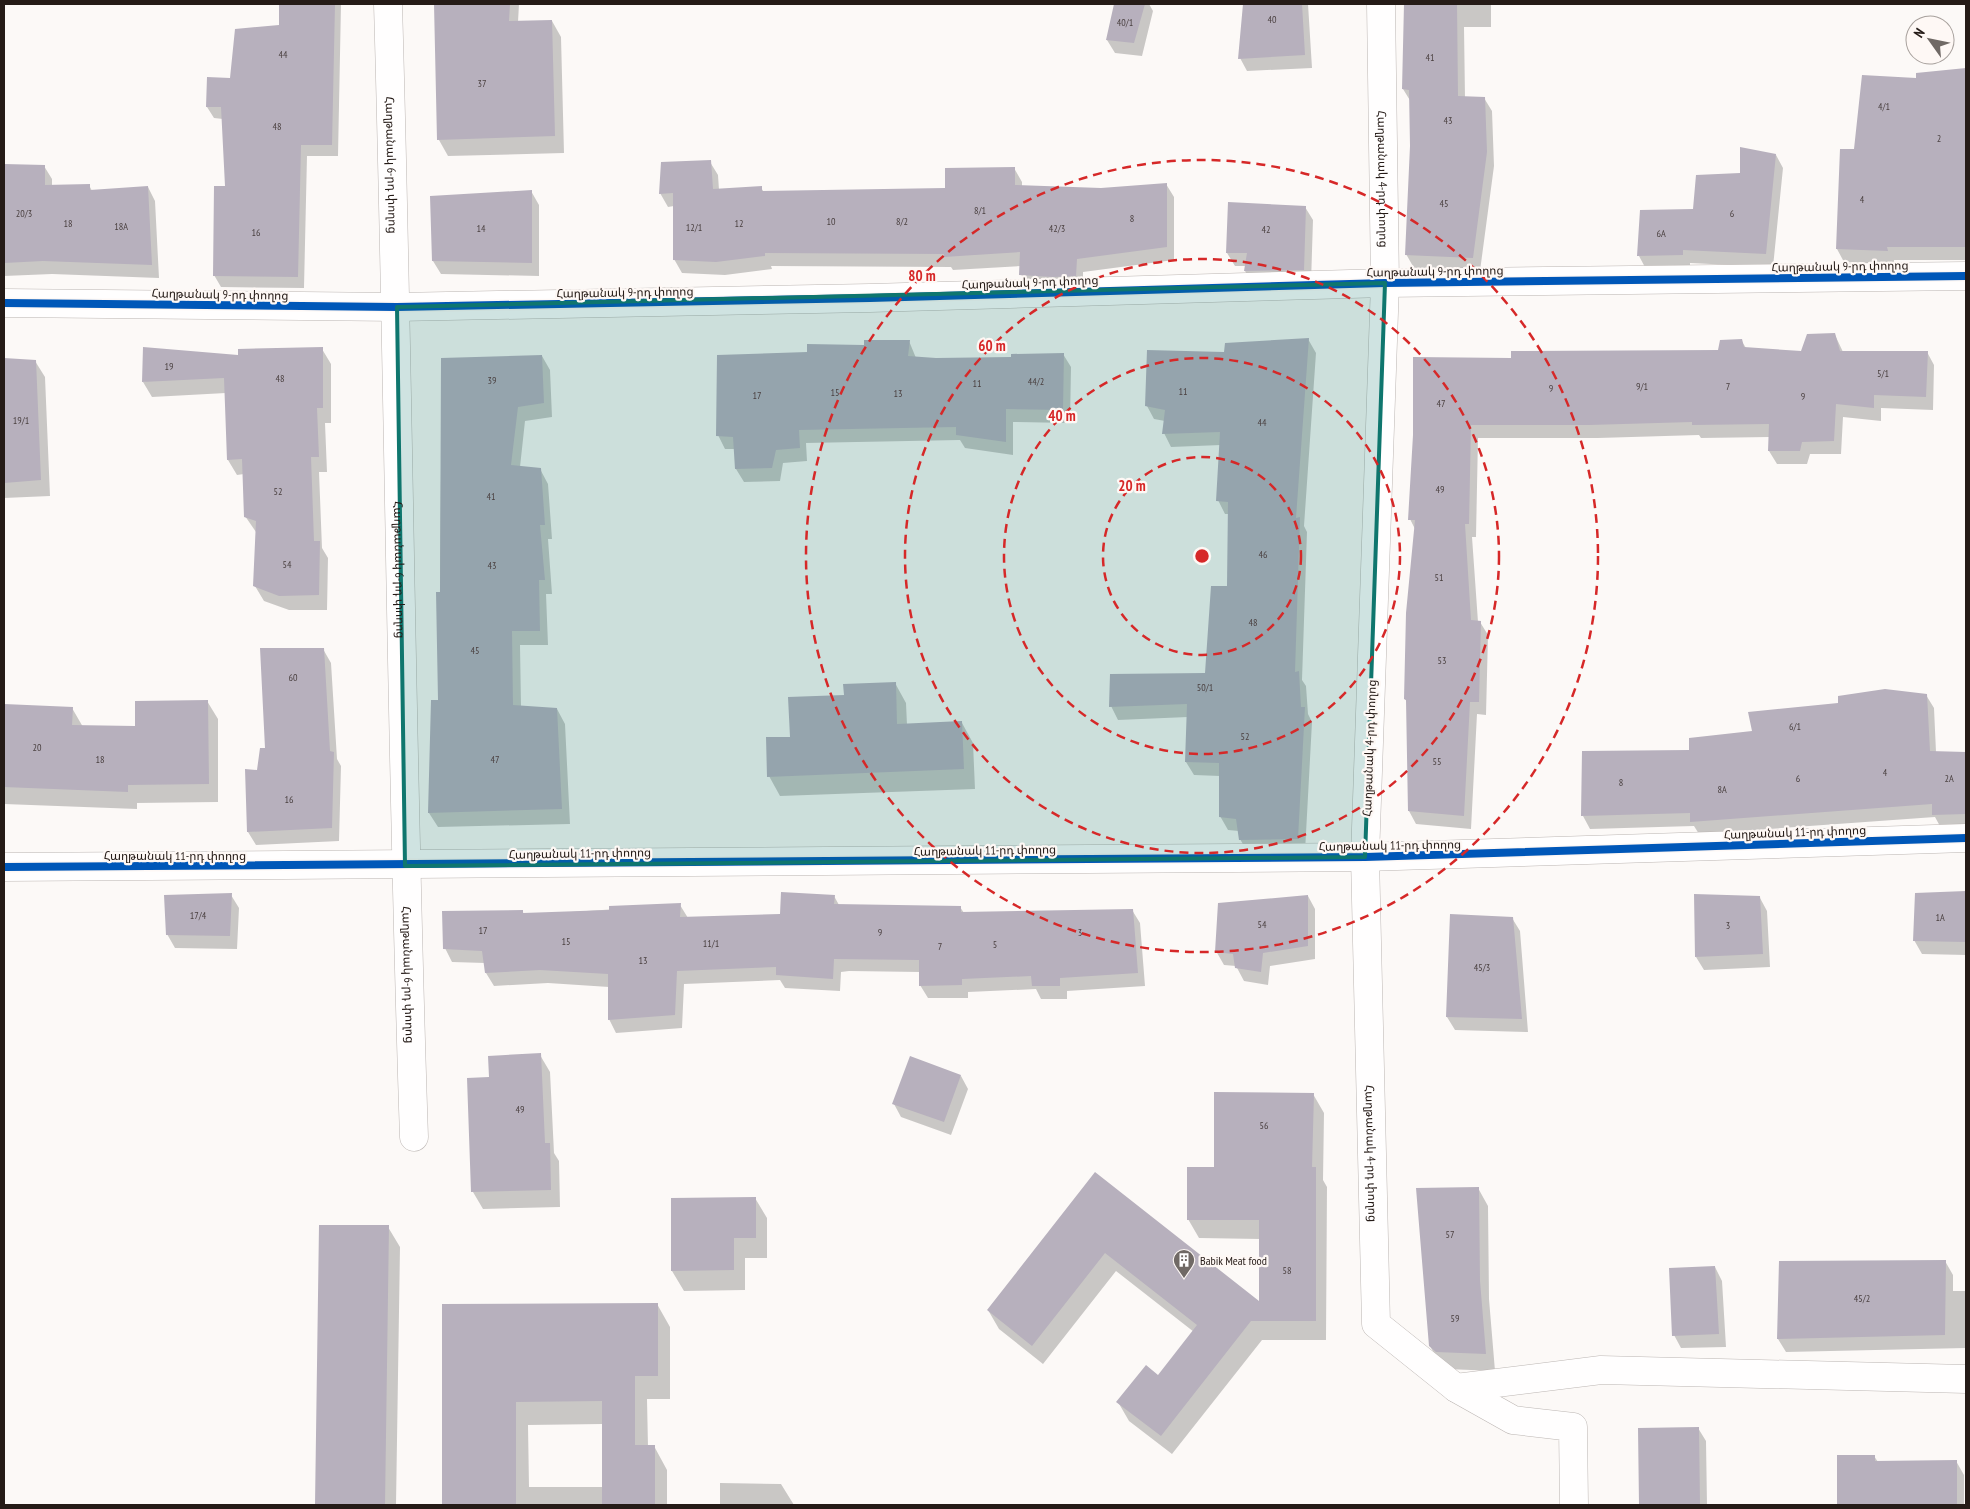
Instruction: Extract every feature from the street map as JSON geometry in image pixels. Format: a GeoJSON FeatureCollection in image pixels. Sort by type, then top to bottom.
{"type":"FeatureCollection","features":[{"type":"Feature","properties":{"kind":"street","name":"Հաղթանակ 6-րդ փողոց"},"geometry":{"type":"LineString","coordinates":[[388,4],[397,307],[405,866],[414,1137]]}},
{"type":"Feature","properties":{"kind":"street","name":"Հաղթանակ 4-րդ փողոց"},"geometry":{"type":"LineString","coordinates":[[1380,4],[1385,283],[1365,857],[1376,1324],[1456,1388],[1513,1420],[1573,1427],[1574,1505]]}},
{"type":"Feature","properties":{"kind":"street","name":"Հաղթանակ 9-րդ փողոց"},"geometry":{"type":"LineString","coordinates":[[4,302],[397,307],[870,298],[1385,283],[1966,276]]}},
{"type":"Feature","properties":{"kind":"street","name":"Հաղթանակ 11-րդ փողոց"},"geometry":{"type":"LineString","coordinates":[[4,867],[405,866],[1365,857],[1966,838]]}},
{"type":"Feature","properties":{"kind":"street"},"geometry":{"type":"LineString","coordinates":[[1456,1388],[1601,1370],[1966,1378]]}},
{"type":"Feature","properties":{"kind":"highlighted area"},"geometry":{"type":"Polygon","coordinates":[[[1385,283],[1365,857],[405,866],[397,307],[1385,283]]]}},
{"type":"Feature","properties":{"kind":"building"},"geometry":{"type":"Polygon","coordinates":[[[279,4],[335,4],[332,145],[301,145],[298,277],[213,276],[214,186],[225,186],[221,107],[206,107],[207,77],[230,78],[235,29],[279,25],[279,4]]]}},
{"type":"Feature","properties":{"kind":"building"},"geometry":{"type":"Polygon","coordinates":[[[434,4],[510,4],[509,21],[552,20],[555,136],[437,140],[434,4]]]}},
{"type":"Feature","properties":{"kind":"building"},"geometry":{"type":"Polygon","coordinates":[[[1114,4],[1145,4],[1134,43],[1106,40],[1114,4]]]}},
{"type":"Feature","properties":{"kind":"building"},"geometry":{"type":"Polygon","coordinates":[[[1243,4],[1302,4],[1305,55],[1238,59],[1243,4]]]}},
{"type":"Feature","properties":{"kind":"building"},"geometry":{"type":"Polygon","coordinates":[[[1404,4],[1457,4],[1458,96],[1485,97],[1487,152],[1473,258],[1405,255],[1410,146],[1409,90],[1402,89],[1404,4]]]}},
{"type":"Feature","properties":{"kind":"building"},"geometry":{"type":"Polygon","coordinates":[[[1966,68],[1966,247],[1887,247],[1888,251],[1836,249],[1840,149],[1854,149],[1862,75],[1916,78],[1916,73],[1966,68]]]}},
{"type":"Feature","properties":{"kind":"building"},"geometry":{"type":"Polygon","coordinates":[[[1740,147],[1776,154],[1766,254],[1683,250],[1683,255],[1637,256],[1640,210],[1693,209],[1696,175],[1740,173],[1740,147]]]}},
{"type":"Feature","properties":{"kind":"building"},"geometry":{"type":"Polygon","coordinates":[[[711,160],[713,189],[762,186],[762,191],[945,188],[945,168],[1015,167],[1015,185],[1101,188],[1167,183],[1167,247],[1077,259],[1076,276],[1053,277],[1019,275],[1020,252],[944,257],[944,254],[765,253],[765,256],[716,262],[673,260],[673,193],[659,194],[661,162],[711,160]]]}},
{"type":"Feature","properties":{"kind":"building"},"geometry":{"type":"Polygon","coordinates":[[[4,164],[45,165],[45,185],[90,184],[90,190],[148,186],[152,265],[43,261],[4,263],[4,164]]]}},
{"type":"Feature","properties":{"kind":"building"},"geometry":{"type":"Polygon","coordinates":[[[532,190],[532,263],[432,261],[430,196],[532,190]]]}},
{"type":"Feature","properties":{"kind":"building"},"geometry":{"type":"Polygon","coordinates":[[[1228,202],[1306,206],[1304,270],[1244,271],[1247,253],[1226,253],[1228,202]]]}},
{"type":"Feature","properties":{"kind":"building"},"geometry":{"type":"Polygon","coordinates":[[[1835,333],[1840,351],[1928,351],[1926,397],[1874,395],[1874,408],[1836,404],[1834,441],[1802,442],[1800,451],[1768,451],[1769,424],[1692,425],[1692,422],[1589,425],[1471,425],[1469,524],[1465,524],[1471,620],[1481,621],[1479,702],[1470,702],[1464,816],[1408,811],[1406,700],[1404,699],[1406,613],[1415,520],[1408,520],[1413,435],[1413,357],[1511,358],[1511,351],[1718,350],[1720,340],[1742,339],[1744,347],[1801,351],[1807,334],[1835,333]]]}},
{"type":"Feature","properties":{"kind":"building"},"geometry":{"type":"Polygon","coordinates":[[[1309,338],[1296,518],[1300,517],[1295,672],[1299,671],[1301,707],[1305,707],[1298,839],[1239,840],[1236,819],[1219,817],[1219,763],[1185,762],[1187,704],[1109,707],[1110,674],[1205,673],[1211,586],[1227,586],[1228,502],[1216,501],[1220,432],[1162,434],[1165,410],[1145,406],[1147,350],[1224,352],[1225,343],[1309,338]]]}},
{"type":"Feature","properties":{"kind":"building"},"geometry":{"type":"Polygon","coordinates":[[[864,340],[910,340],[908,356],[936,358],[1011,357],[1011,354],[1064,353],[1063,410],[1006,409],[1006,442],[956,435],[956,427],[799,430],[800,448],[776,450],[772,468],[735,469],[733,437],[716,436],[717,355],[807,352],[807,344],[864,345],[864,340]]]}},
{"type":"Feature","properties":{"kind":"building"},"geometry":{"type":"Polygon","coordinates":[[[143,347],[238,355],[238,349],[323,347],[323,408],[317,408],[319,457],[311,457],[314,541],[320,541],[319,595],[279,596],[253,586],[256,521],[244,517],[242,459],[227,460],[224,378],[142,382],[143,347]]]}},
{"type":"Feature","properties":{"kind":"building"},"geometry":{"type":"Polygon","coordinates":[[[542,355],[544,403],[518,407],[511,465],[541,468],[545,525],[540,525],[545,580],[539,580],[540,631],[512,631],[513,705],[557,708],[562,809],[428,813],[431,700],[438,700],[436,592],[440,592],[441,358],[542,355]]]}},
{"type":"Feature","properties":{"kind":"building"},"geometry":{"type":"Polygon","coordinates":[[[4,358],[36,360],[41,480],[4,483],[4,358]]]}},
{"type":"Feature","properties":{"kind":"building"},"geometry":{"type":"Polygon","coordinates":[[[260,648],[324,648],[330,751],[334,752],[332,828],[247,832],[245,769],[257,770],[260,748],[265,748],[260,648]]]}},
{"type":"Feature","properties":{"kind":"building"},"geometry":{"type":"Polygon","coordinates":[[[896,682],[897,724],[962,721],[964,769],[767,777],[766,737],[790,737],[788,697],[844,695],[843,684],[896,682]]]}},
{"type":"Feature","properties":{"kind":"building"},"geometry":{"type":"Polygon","coordinates":[[[1885,689],[1927,694],[1930,751],[1966,752],[1966,814],[1932,815],[1932,804],[1690,822],[1690,813],[1581,816],[1582,751],[1689,750],[1689,738],[1752,731],[1748,712],[1838,703],[1838,696],[1885,689]]]}},
{"type":"Feature","properties":{"kind":"building"},"geometry":{"type":"Polygon","coordinates":[[[208,700],[209,784],[128,785],[128,792],[4,787],[4,704],[73,707],[72,725],[135,726],[135,701],[208,700]]]}},
{"type":"Feature","properties":{"kind":"building"},"geometry":{"type":"Polygon","coordinates":[[[1966,891],[1966,942],[1913,941],[1915,893],[1966,891]]]}},
{"type":"Feature","properties":{"kind":"building"},"geometry":{"type":"Polygon","coordinates":[[[781,892],[835,895],[834,904],[961,906],[961,912],[1133,909],[1138,973],[1060,978],[1060,986],[1032,986],[1031,976],[962,979],[962,985],[919,986],[919,960],[834,959],[833,979],[776,975],[776,967],[677,971],[675,1015],[608,1020],[608,974],[540,970],[485,973],[482,951],[443,949],[442,911],[523,910],[523,913],[609,910],[609,906],[681,903],[680,917],[780,914],[781,892]]]}},
{"type":"Feature","properties":{"kind":"building"},"geometry":{"type":"Polygon","coordinates":[[[232,893],[230,936],[166,935],[164,895],[232,893]]]}},
{"type":"Feature","properties":{"kind":"building"},"geometry":{"type":"Polygon","coordinates":[[[1694,894],[1760,896],[1763,954],[1695,957],[1694,894]]]}},
{"type":"Feature","properties":{"kind":"building"},"geometry":{"type":"Polygon","coordinates":[[[1308,895],[1308,946],[1263,953],[1261,972],[1235,968],[1233,954],[1215,952],[1218,903],[1308,895]]]}},
{"type":"Feature","properties":{"kind":"building"},"geometry":{"type":"Polygon","coordinates":[[[1450,914],[1513,917],[1522,1019],[1446,1017],[1450,914]]]}},
{"type":"Feature","properties":{"kind":"building"},"geometry":{"type":"Polygon","coordinates":[[[541,1053],[545,1143],[550,1143],[551,1190],[471,1192],[467,1078],[489,1077],[488,1056],[541,1053]]]}},
{"type":"Feature","properties":{"kind":"building"},"geometry":{"type":"Polygon","coordinates":[[[910,1056],[961,1075],[944,1122],[892,1104],[910,1056]]]}},
{"type":"Feature","properties":{"kind":"building"},"geometry":{"type":"Polygon","coordinates":[[[1214,1092],[1314,1093],[1312,1167],[1316,1167],[1316,1321],[1251,1321],[1161,1436],[1116,1402],[1146,1365],[1158,1375],[1197,1325],[1105,1253],[1032,1346],[987,1310],[1095,1172],[1259,1301],[1259,1220],[1187,1220],[1187,1167],[1214,1167],[1214,1092]]]}},
{"type":"Feature","properties":{"kind":"building"},"geometry":{"type":"Polygon","coordinates":[[[1479,1187],[1480,1281],[1486,1354],[1436,1352],[1429,1346],[1416,1188],[1479,1187]]]}},
{"type":"Feature","properties":{"kind":"building"},"geometry":{"type":"Polygon","coordinates":[[[756,1197],[756,1238],[734,1238],[734,1270],[671,1271],[671,1198],[756,1197]]]}},
{"type":"Feature","properties":{"kind":"building"},"geometry":{"type":"Polygon","coordinates":[[[319,1225],[389,1225],[385,1505],[315,1505],[319,1225]]]}},
{"type":"Feature","properties":{"kind":"building"},"geometry":{"type":"Polygon","coordinates":[[[1946,1260],[1945,1335],[1777,1339],[1779,1261],[1946,1260]]]}},
{"type":"Feature","properties":{"kind":"building"},"geometry":{"type":"Polygon","coordinates":[[[1715,1266],[1719,1334],[1672,1336],[1669,1268],[1715,1266]]]}},
{"type":"Feature","properties":{"kind":"building"},"geometry":{"type":"Polygon","coordinates":[[[658,1303],[658,1376],[635,1376],[635,1445],[655,1445],[655,1505],[602,1505],[602,1401],[516,1402],[516,1505],[442,1505],[442,1304],[658,1303]]]}},
{"type":"Feature","properties":{"kind":"building"},"geometry":{"type":"Polygon","coordinates":[[[1699,1427],[1700,1505],[1639,1505],[1638,1428],[1699,1427]]]}},
{"type":"Feature","properties":{"kind":"building"},"geometry":{"type":"Polygon","coordinates":[[[1837,1455],[1875,1455],[1875,1461],[1957,1460],[1957,1505],[1837,1505],[1837,1455]]]}},
{"type":"Feature","properties":{"kind":"cycle path"},"geometry":{"type":"LineString","coordinates":[[4,303],[397,307],[870,298],[1385,283],[1966,276]]}},
{"type":"Feature","properties":{"kind":"cycle path"},"geometry":{"type":"LineString","coordinates":[[4,867],[1365,857],[1966,838]]}},
{"type":"Feature","properties":{"kind":"place","name":"Babik Meat food"},"geometry":{"type":"Point","coordinates":[1184,1279]}}]}
